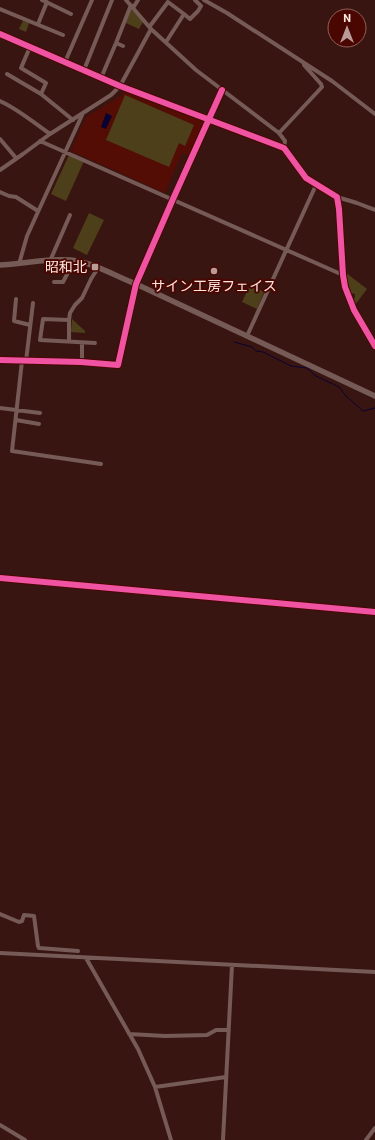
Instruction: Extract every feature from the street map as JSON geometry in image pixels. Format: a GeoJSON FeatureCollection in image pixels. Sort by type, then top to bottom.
{"type":"FeatureCollection","features":[{"type":"Feature","properties":{"kind":"street"},"geometry":{"type":"LineString","coordinates":[[42,0],[71,14]]}},
{"type":"Feature","properties":{"kind":"street"},"geometry":{"type":"LineString","coordinates":[[65,62],[92,0]]}},
{"type":"Feature","properties":{"kind":"street"},"geometry":{"type":"LineString","coordinates":[[84,70],[112,0]]}},
{"type":"Feature","properties":{"kind":"street"},"geometry":{"type":"LineString","coordinates":[[126,0],[150,27],[196,70],[279,133],[284,141],[284,148]]}},
{"type":"Feature","properties":{"kind":"street"},"geometry":{"type":"LineString","coordinates":[[101,78],[132,7],[138,0]]}},
{"type":"Feature","properties":{"kind":"street"},"geometry":{"type":"LineString","coordinates":[[0,170],[50,134],[111,95],[120,86],[150,27],[168,2],[190,19],[201,6],[195,0]]}},
{"type":"Feature","properties":{"kind":"street"},"geometry":{"type":"LineString","coordinates":[[204,0],[332,81],[375,114]]}},
{"type":"Feature","properties":{"kind":"street"},"geometry":{"type":"LineString","coordinates":[[38,24],[47,2]]}},
{"type":"Feature","properties":{"kind":"street"},"geometry":{"type":"LineString","coordinates":[[0,8],[63,35]]}},
{"type":"Feature","properties":{"kind":"street"},"geometry":{"type":"LineString","coordinates":[[166,42],[184,14]]}},
{"type":"Feature","properties":{"kind":"street"},"geometry":{"type":"LineString","coordinates":[[0,34],[120,86],[284,148],[306,178],[316,185],[337,197],[357,202],[375,210]]}},
{"type":"Feature","properties":{"kind":"street"},"geometry":{"type":"LineString","coordinates":[[116,43],[123,46]]}},
{"type":"Feature","properties":{"kind":"street"},"geometry":{"type":"LineString","coordinates":[[30,47],[21,68],[46,83],[41,94]]}},
{"type":"Feature","properties":{"kind":"street"},"geometry":{"type":"LineString","coordinates":[[279,133],[322,87],[303,62]]}},
{"type":"Feature","properties":{"kind":"street"},"geometry":{"type":"LineString","coordinates":[[7,74],[41,94],[73,120]]}},
{"type":"Feature","properties":{"kind":"street"},"geometry":{"type":"LineString","coordinates":[[0,360],[82,362],[118,365],[136,284],[222,90]]}},
{"type":"Feature","properties":{"kind":"street"},"geometry":{"type":"LineString","coordinates":[[0,101],[17,110],[50,134]]}},
{"type":"Feature","properties":{"kind":"street"},"geometry":{"type":"LineString","coordinates":[[20,264],[20,257],[27,236],[83,113]]}},
{"type":"Feature","properties":{"kind":"street"},"geometry":{"type":"LineString","coordinates":[[0,139],[16,158]]}},
{"type":"Feature","properties":{"kind":"street"},"geometry":{"type":"LineString","coordinates":[[40,141],[66,151],[343,275]]}},
{"type":"Feature","properties":{"kind":"street"},"geometry":{"type":"LineString","coordinates":[[247,336],[316,185]]}},
{"type":"Feature","properties":{"kind":"street"},"geometry":{"type":"LineString","coordinates":[[0,192],[16,197],[38,211]]}},
{"type":"Feature","properties":{"kind":"street"},"geometry":{"type":"LineString","coordinates":[[337,197],[343,275],[348,296],[354,310],[375,346]]}},
{"type":"Feature","properties":{"kind":"street"},"geometry":{"type":"LineString","coordinates":[[50,261],[70,215]]}},
{"type":"Feature","properties":{"kind":"street"},"geometry":{"type":"LineString","coordinates":[[0,265],[50,261],[74,261],[98,268],[136,284],[375,396]]}},
{"type":"Feature","properties":{"kind":"street"},"geometry":{"type":"LineString","coordinates":[[54,282],[63,282],[74,261]]}},
{"type":"Feature","properties":{"kind":"street"},"geometry":{"type":"LineString","coordinates":[[69,342],[70,313],[86,292],[90,279],[98,268]]}},
{"type":"Feature","properties":{"kind":"street"},"geometry":{"type":"LineString","coordinates":[[16,299],[14,322],[30,325]]}},
{"type":"Feature","properties":{"kind":"street"},"geometry":{"type":"LineString","coordinates":[[33,303],[12,451],[101,464]]}},
{"type":"Feature","properties":{"kind":"street"},"geometry":{"type":"LineString","coordinates":[[69,320],[43,319],[40,340],[95,343]]}},
{"type":"Feature","properties":{"kind":"street"},"geometry":{"type":"LineString","coordinates":[[82,342],[82,362]]}},
{"type":"Feature","properties":{"kind":"street"},"geometry":{"type":"LineString","coordinates":[[0,408],[40,413]]}},
{"type":"Feature","properties":{"kind":"street"},"geometry":{"type":"LineString","coordinates":[[16,420],[39,424]]}},
{"type":"Feature","properties":{"kind":"street"},"geometry":{"type":"LineString","coordinates":[[0,578],[375,612]]}},
{"type":"Feature","properties":{"kind":"street"},"geometry":{"type":"LineString","coordinates":[[0,914],[18,922],[22,921],[24,915],[34,916],[39,948],[78,951]]}},
{"type":"Feature","properties":{"kind":"street"},"geometry":{"type":"LineString","coordinates":[[0,953],[375,972]]}},
{"type":"Feature","properties":{"kind":"street"},"geometry":{"type":"LineString","coordinates":[[86,958],[129,1034],[155,1087],[171,1140]]}},
{"type":"Feature","properties":{"kind":"street"},"geometry":{"type":"LineString","coordinates":[[223,1140],[232,965]]}},
{"type":"Feature","properties":{"kind":"street"},"geometry":{"type":"LineString","coordinates":[[129,1034],[165,1036],[207,1035],[216,1030],[229,1030]]}},
{"type":"Feature","properties":{"kind":"street"},"geometry":{"type":"LineString","coordinates":[[155,1087],[226,1077]]}},
{"type":"Feature","properties":{"kind":"street"},"geometry":{"type":"LineString","coordinates":[[0,1125],[25,1140]]}},
{"type":"Feature","properties":{"kind":"street"},"geometry":{"type":"LineString","coordinates":[[366,1140],[375,1128]]}},
{"type":"Feature","properties":{"kind":"shaded area"},"geometry":{"type":"Polygon","coordinates":[[[131,9],[143,22],[139,29],[126,23],[131,9]]]}},
{"type":"Feature","properties":{"kind":"shaded area"},"geometry":{"type":"Polygon","coordinates":[[[23,21],[29,23],[26,32],[19,29],[23,21]]]}},
{"type":"Feature","properties":{"kind":"shaded area"},"geometry":{"type":"Polygon","coordinates":[[[126,91],[206,121],[190,156],[182,153],[165,193],[71,151],[86,117],[119,97],[126,91]]]}},
{"type":"Feature","properties":{"kind":"shaded area"},"geometry":{"type":"Polygon","coordinates":[[[125,95],[194,125],[185,146],[179,143],[169,167],[106,140],[125,95]]]}},
{"type":"Feature","properties":{"kind":"shaded area"},"geometry":{"type":"Polygon","coordinates":[[[106,113],[112,116],[106,129],[101,127],[106,113]]]}},
{"type":"Feature","properties":{"kind":"shaded area"},"geometry":{"type":"Polygon","coordinates":[[[69,155],[84,161],[66,201],[51,194],[69,155]]]}},
{"type":"Feature","properties":{"kind":"shaded area"},"geometry":{"type":"Polygon","coordinates":[[[89,213],[104,220],[87,255],[73,248],[89,213]]]}},
{"type":"Feature","properties":{"kind":"shaded area"},"geometry":{"type":"Polygon","coordinates":[[[345,272],[367,289],[355,305],[353,299],[355,298],[355,294],[351,293],[345,272]]]}},
{"type":"Feature","properties":{"kind":"shaded area"},"geometry":{"type":"Polygon","coordinates":[[[250,285],[264,292],[257,309],[242,302],[250,285]]]}},
{"type":"Feature","properties":{"kind":"shaded area"},"geometry":{"type":"Polygon","coordinates":[[[72,319],[85,331],[85,333],[71,332],[72,319]]]}},
{"type":"Feature","properties":{"kind":"waterway"},"geometry":{"type":"LineString","coordinates":[[234,342],[252,347],[256,351],[263,352],[291,366],[307,368],[316,376],[339,387],[346,396],[363,411],[375,408]]}},
{"type":"Feature","properties":{"kind":"cycle path"},"geometry":{"type":"LineString","coordinates":[[0,34],[120,86],[284,148],[306,178],[337,197],[345,287],[354,310],[375,346]]}},
{"type":"Feature","properties":{"kind":"cycle path"},"geometry":{"type":"LineString","coordinates":[[0,360],[81,362],[118,365],[136,284],[222,90]]}},
{"type":"Feature","properties":{"kind":"cycle path"},"geometry":{"type":"LineString","coordinates":[[0,578],[375,612]]}},
{"type":"Feature","properties":{"kind":"place","name":"昭和北"},"geometry":{"type":"Point","coordinates":[95,267]}},
{"type":"Feature","properties":{"kind":"place","name":"サイン工房フェイス"},"geometry":{"type":"Point","coordinates":[214,271]}}]}
